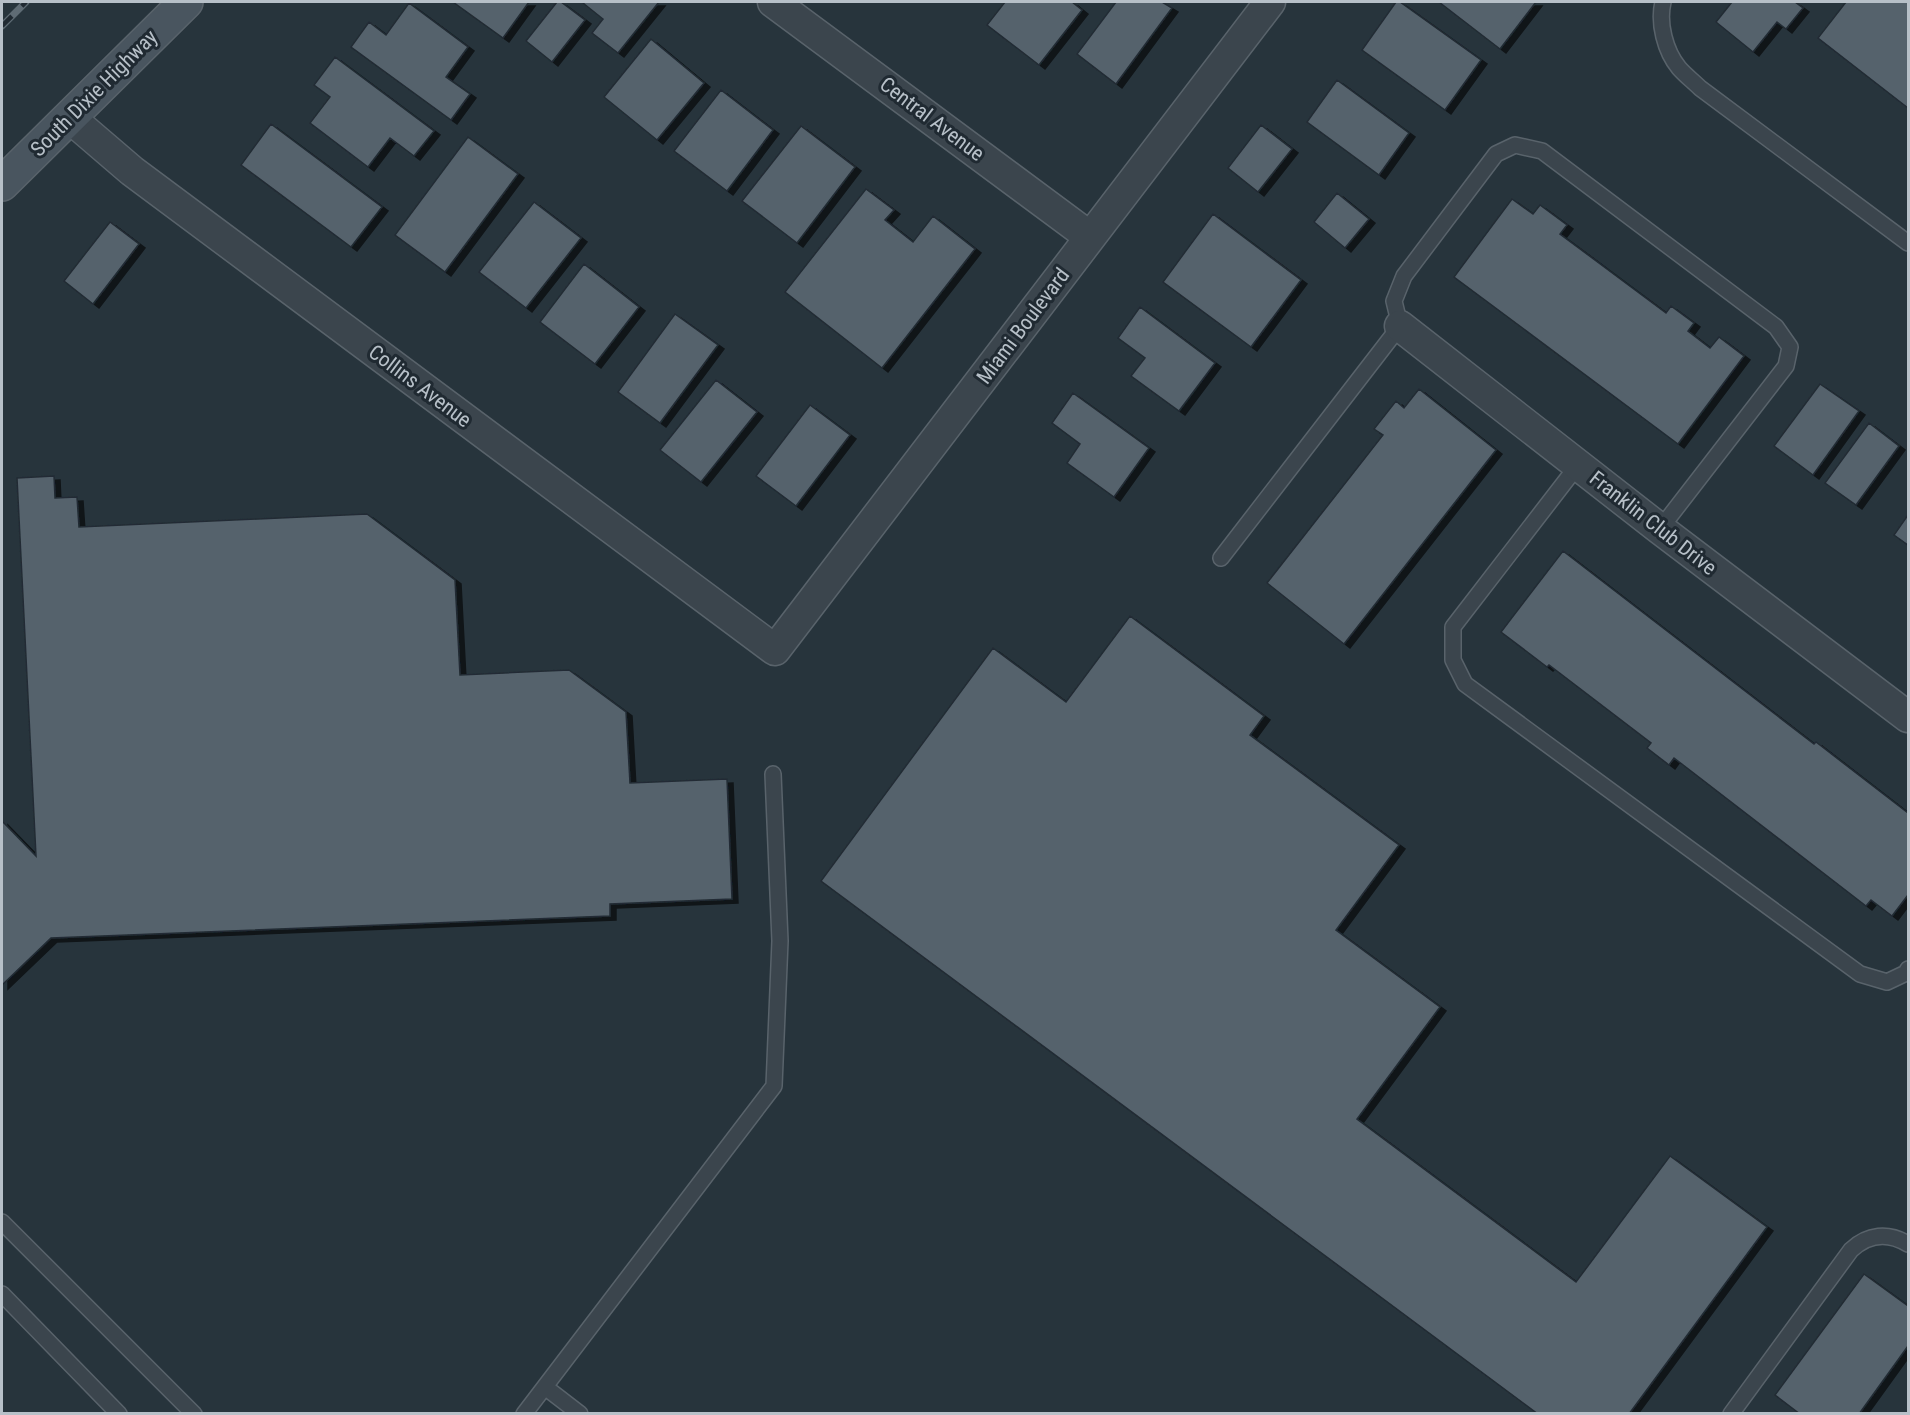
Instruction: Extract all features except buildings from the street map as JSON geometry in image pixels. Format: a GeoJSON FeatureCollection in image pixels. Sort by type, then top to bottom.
{"type":"FeatureCollection","features":[{"type":"Feature","properties":{"kind":"street","name":"South Dixie Highway"},"geometry":{"type":"LineString","coordinates":[[2,184],[186,2]]}},
{"type":"Feature","properties":{"kind":"street","name":"Central Avenue"},"geometry":{"type":"LineString","coordinates":[[773,2],[1090,237]]}},
{"type":"Feature","properties":{"kind":"street","name":"Miami Boulevard"},"geometry":{"type":"LineString","coordinates":[[775,650],[1270,2]]}},
{"type":"Feature","properties":{"kind":"street","name":"Collins Avenue"},"geometry":{"type":"LineString","coordinates":[[69,117],[132,171],[775,650]]}},
{"type":"Feature","properties":{"kind":"street","name":"Franklin Club Drive"},"geometry":{"type":"LineString","coordinates":[[1400,326],[1660,529],[1908,717]]}},
{"type":"Feature","properties":{"kind":"lane"},"geometry":{"type":"LineString","coordinates":[[1662,2],[1660,12],[1665,41],[1678,68],[1700,88],[1908,243]]}},
{"type":"Feature","properties":{"kind":"lane"},"geometry":{"type":"LineString","coordinates":[[1221,558],[1400,326],[1394,301],[1404,276],[1496,154],[1515,146],[1542,151],[1776,327],[1790,346],[1785,366],[1660,529]]}},
{"type":"Feature","properties":{"kind":"lane"},"geometry":{"type":"LineString","coordinates":[[1578,465],[1453,627],[1453,660],[1465,684],[1860,974],[1887,982],[1906,973],[1908,969]]}},
{"type":"Feature","properties":{"kind":"lane"},"geometry":{"type":"LineString","coordinates":[[524,1413],[774,1086],[780,941],[773,774]]}},
{"type":"Feature","properties":{"kind":"lane"},"geometry":{"type":"LineString","coordinates":[[2,1222],[194,1413]]}},
{"type":"Feature","properties":{"kind":"lane"},"geometry":{"type":"LineString","coordinates":[[1731,1413],[1851,1250],[1860,1242],[1885,1235],[1898,1238],[1908,1244]]}},
{"type":"Feature","properties":{"kind":"lane"},"geometry":{"type":"LineString","coordinates":[[2,1294],[118,1413]]}},
{"type":"Feature","properties":{"kind":"lane"},"geometry":{"type":"LineString","coordinates":[[545,1387],[580,1413]]}},
{"type":"Feature","properties":{"kind":"railway"},"geometry":{"type":"LineString","coordinates":[[2,26],[26,2]]}}]}
